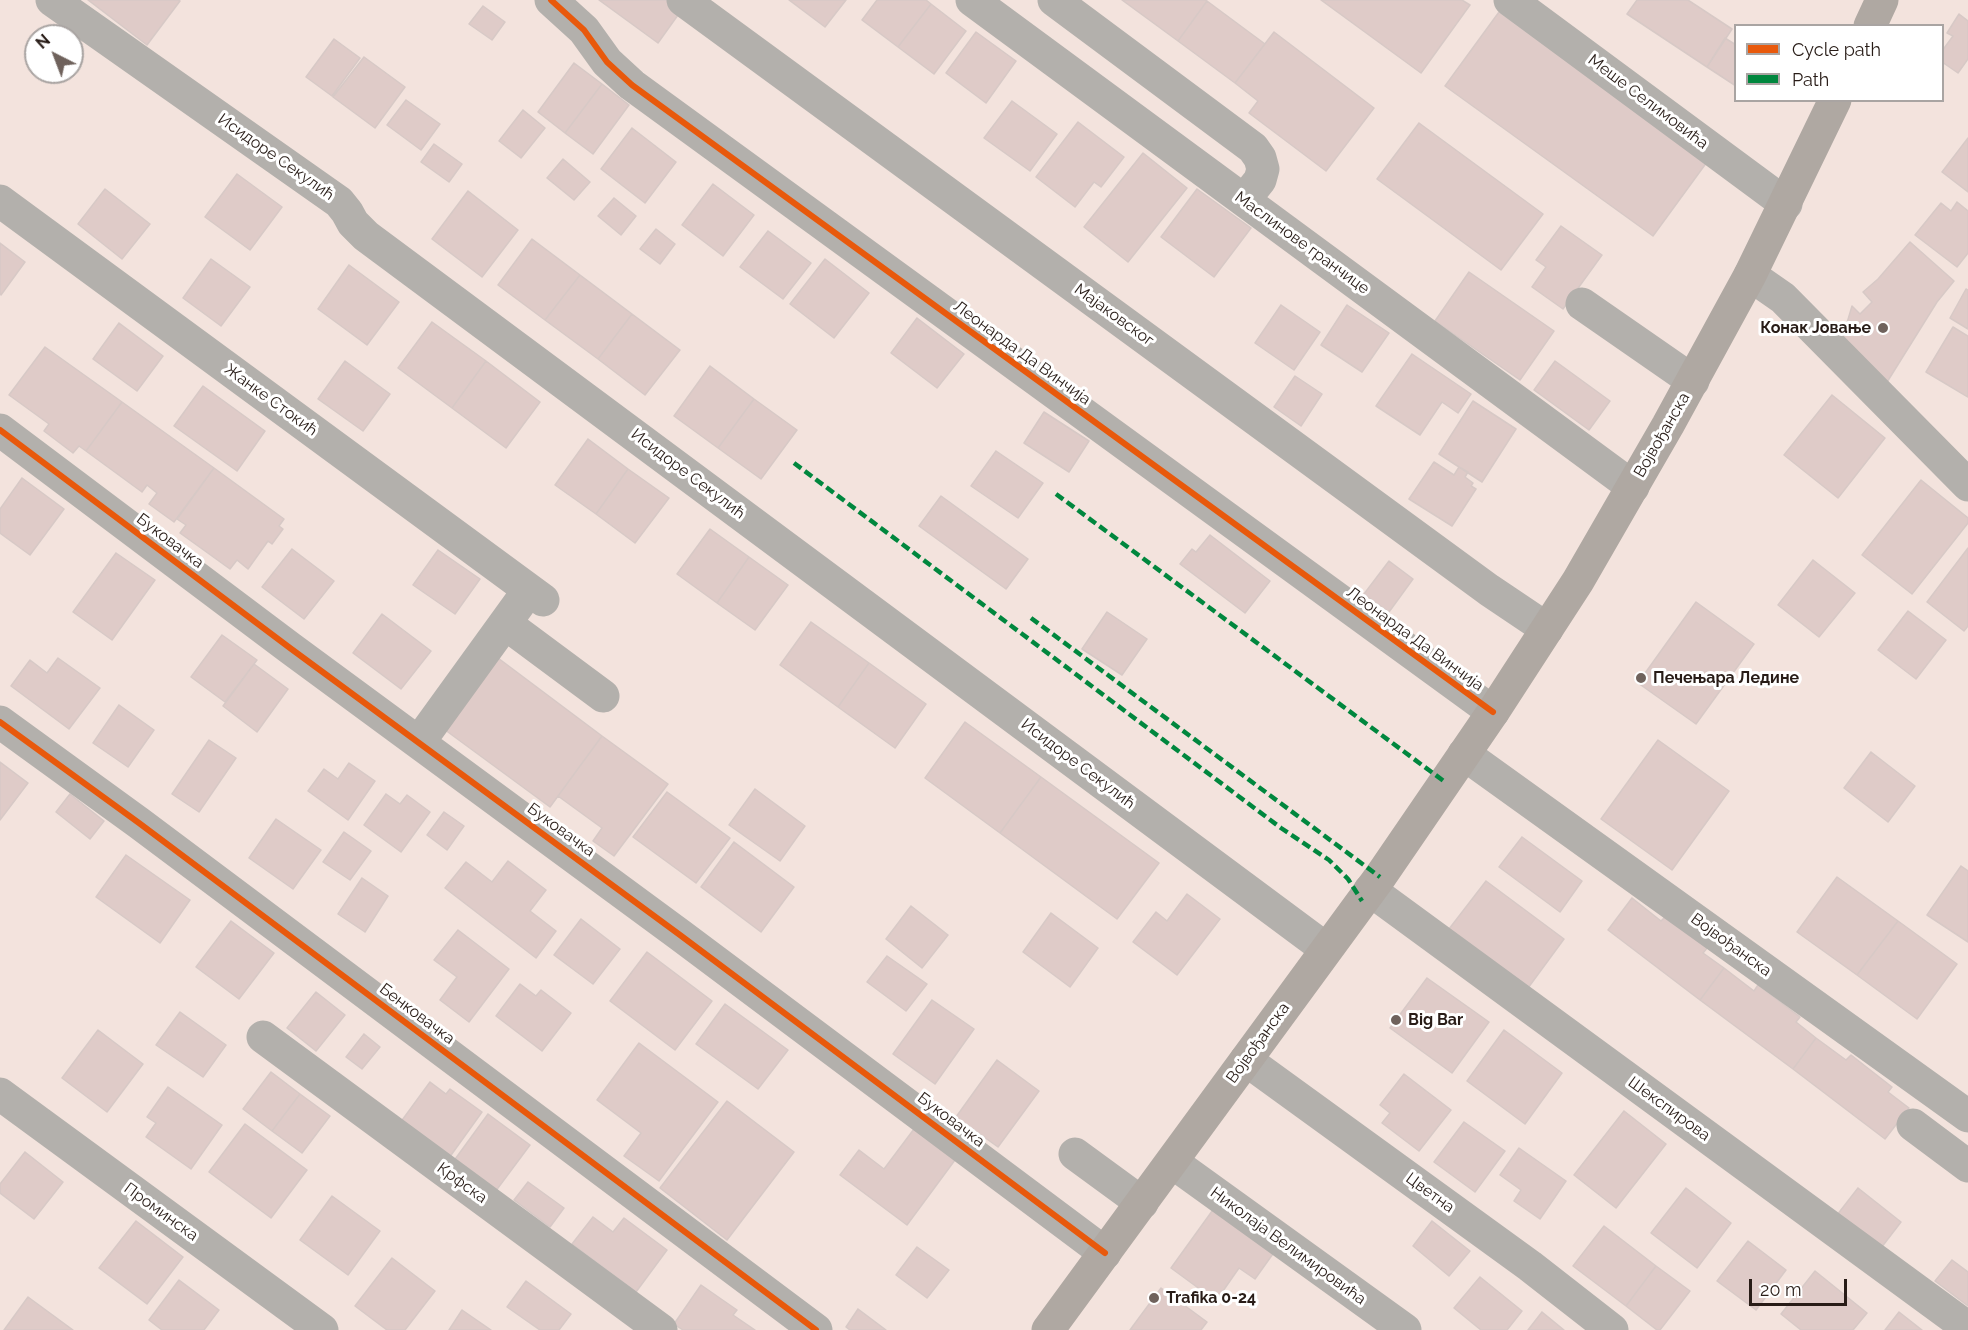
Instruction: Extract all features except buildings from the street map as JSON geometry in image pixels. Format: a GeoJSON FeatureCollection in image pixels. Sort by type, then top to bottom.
{"type":"FeatureCollection","features":[{"type":"Feature","properties":{"kind":"main road"},"geometry":{"type":"LineString","coordinates":[[1871,24],[1882,0]]}},
{"type":"Feature","properties":{"kind":"main road","name":"Војвођанска"},"geometry":{"type":"LineString","coordinates":[[1048,1330],[1370,890],[1493,712],[1578,581],[1693,381],[1750,275],[1834,102]]}},
{"type":"Feature","properties":{"kind":"street","name":"Исидоре Секулић"},"geometry":{"type":"LineString","coordinates":[[52,0],[319,187],[339,202],[353,223],[366,236],[1326,949]]}},
{"type":"Feature","properties":{"kind":"street","name":"Леонарда Да Винчија"},"geometry":{"type":"LineString","coordinates":[[551,0],[584,30],[607,62],[632,85],[1493,712]]}},
{"type":"Feature","properties":{"kind":"street","name":"Мајаковског"},"geometry":{"type":"LineString","coordinates":[[683,0],[1489,590],[1547,629]]}},
{"type":"Feature","properties":{"kind":"street","name":"Маслинове гранчице"},"geometry":{"type":"LineString","coordinates":[[972,0],[1633,487]]}},
{"type":"Feature","properties":{"kind":"street"},"geometry":{"type":"LineString","coordinates":[[1054,0],[1253,148],[1260,158],[1263,170],[1260,180],[1244,200]]}},
{"type":"Feature","properties":{"kind":"street","name":"Меше Селимовића"},"geometry":{"type":"LineString","coordinates":[[1510,0],[1786,204]]}},
{"type":"Feature","properties":{"kind":"street","name":"Жанке Стокић"},"geometry":{"type":"LineString","coordinates":[[0,201],[536,595],[506,624]]}},
{"type":"Feature","properties":{"kind":"street"},"geometry":{"type":"LineString","coordinates":[[1750,275],[1783,298],[1968,485]]}},
{"type":"Feature","properties":{"kind":"street"},"geometry":{"type":"LineString","coordinates":[[1582,304],[1693,381]]}},
{"type":"Feature","properties":{"kind":"street","name":"Буковачка"},"geometry":{"type":"LineString","coordinates":[[0,430],[1105,1253]]}},
{"type":"Feature","properties":{"kind":"street"},"geometry":{"type":"LineString","coordinates":[[419,742],[506,624],[603,696]]}},
{"type":"Feature","properties":{"kind":"street","name":"Бенковачка"},"geometry":{"type":"LineString","coordinates":[[0,722],[139,823],[816,1330]]}},
{"type":"Feature","properties":{"kind":"street","name":"Војвођанска"},"geometry":{"type":"LineString","coordinates":[[1464,754],[1968,1116]]}},
{"type":"Feature","properties":{"kind":"street","name":"Шекспирова"},"geometry":{"type":"LineString","coordinates":[[1370,890],[1968,1328]]}},
{"type":"Feature","properties":{"kind":"street","name":"Крфска"},"geometry":{"type":"LineString","coordinates":[[263,1037],[662,1330]]}},
{"type":"Feature","properties":{"kind":"street","name":"Цветна"},"geometry":{"type":"LineString","coordinates":[[1246,1060],[1530,1266],[1612,1330]]}},
{"type":"Feature","properties":{"kind":"street","name":"Проминска"},"geometry":{"type":"LineString","coordinates":[[0,1094],[322,1330]]}},
{"type":"Feature","properties":{"kind":"street"},"geometry":{"type":"LineString","coordinates":[[1913,1125],[1968,1166]]}},
{"type":"Feature","properties":{"kind":"street"},"geometry":{"type":"LineString","coordinates":[[1075,1154],[1142,1203]]}},
{"type":"Feature","properties":{"kind":"street","name":"Николаја Велимировића"},"geometry":{"type":"LineString","coordinates":[[1172,1162],[1405,1330]]}},
{"type":"Feature","properties":{"kind":"marked path"},"geometry":{"type":"LineString","coordinates":[[794,463],[1281,828],[1329,860],[1348,879],[1362,901]]}},
{"type":"Feature","properties":{"kind":"marked path"},"geometry":{"type":"LineString","coordinates":[[1056,494],[1445,782]]}},
{"type":"Feature","properties":{"kind":"marked path"},"geometry":{"type":"LineString","coordinates":[[1031,618],[1380,877]]}},
{"type":"Feature","properties":{"kind":"cycle path"},"geometry":{"type":"LineString","coordinates":[[551,0],[584,30],[607,62],[632,85],[1493,712]]}},
{"type":"Feature","properties":{"kind":"cycle path"},"geometry":{"type":"LineString","coordinates":[[0,430],[1105,1253]]}},
{"type":"Feature","properties":{"kind":"cycle path"},"geometry":{"type":"LineString","coordinates":[[0,722],[139,823],[816,1330]]}},
{"type":"Feature","properties":{"kind":"place","name":"Конак Јовање"},"geometry":{"type":"Point","coordinates":[1883,328]}},
{"type":"Feature","properties":{"kind":"place","name":"Печењара Ледине"},"geometry":{"type":"Point","coordinates":[1641,678]}},
{"type":"Feature","properties":{"kind":"place","name":"Big Bar"},"geometry":{"type":"Point","coordinates":[1396,1020]}},
{"type":"Feature","properties":{"kind":"place","name":"Trafika 0-24"},"geometry":{"type":"Point","coordinates":[1154,1298]}}]}
